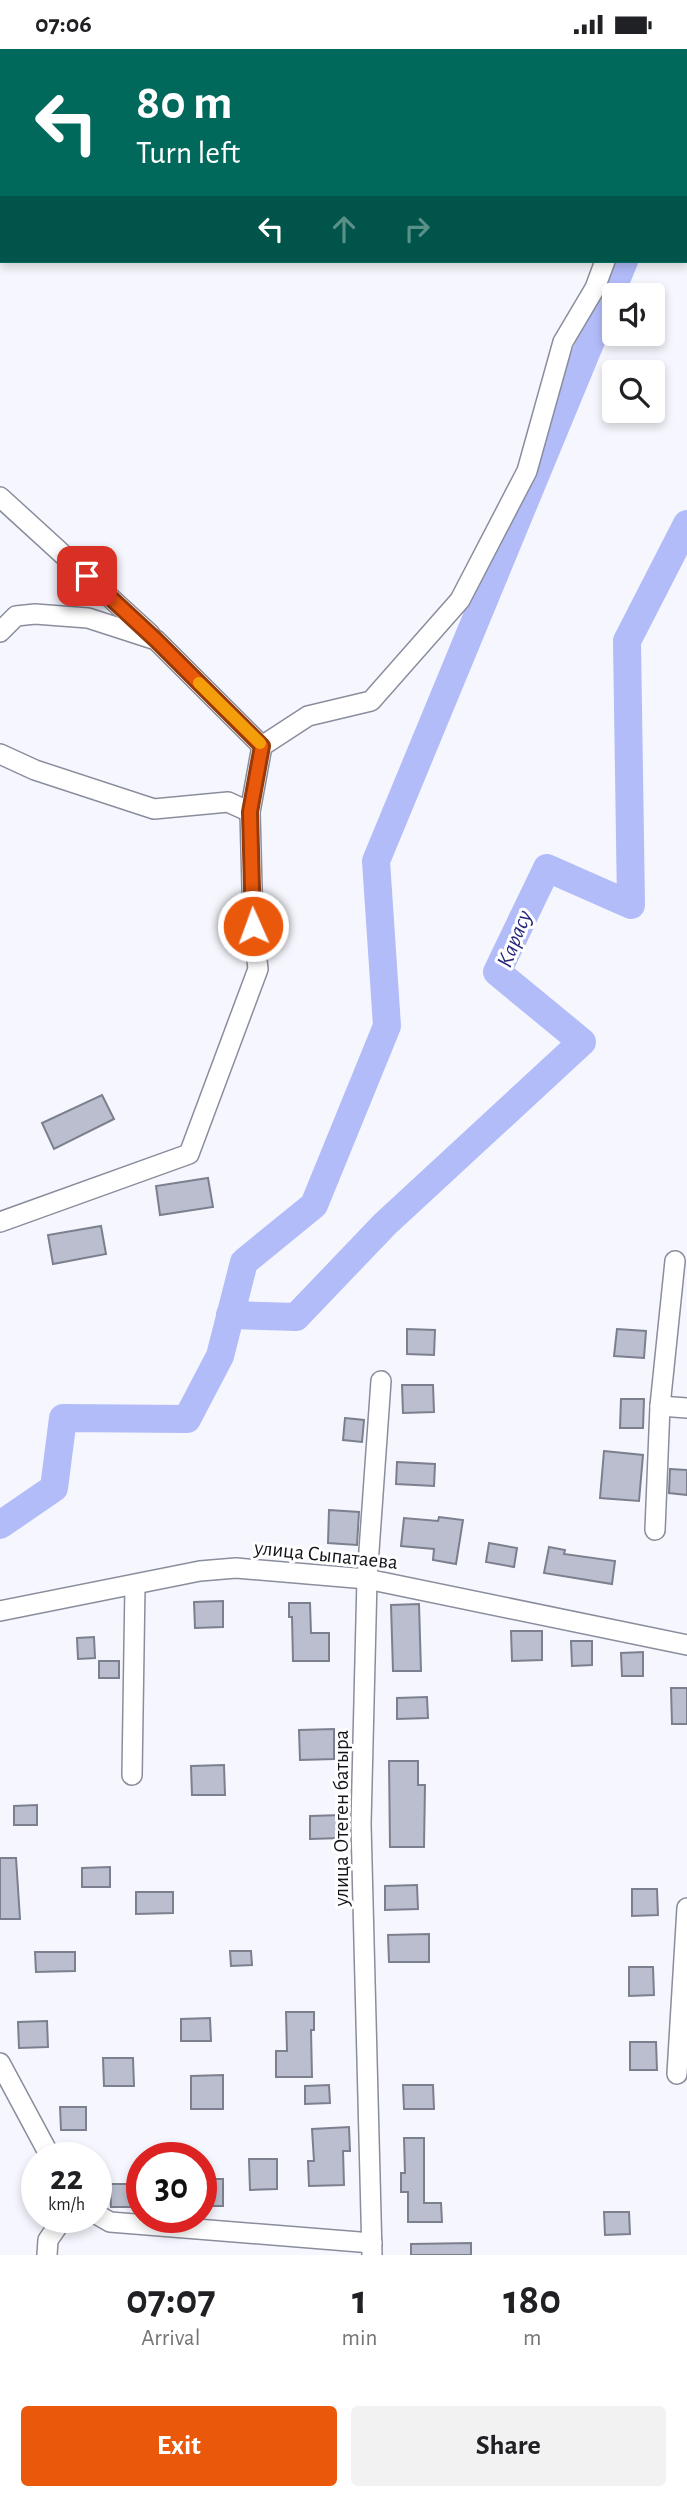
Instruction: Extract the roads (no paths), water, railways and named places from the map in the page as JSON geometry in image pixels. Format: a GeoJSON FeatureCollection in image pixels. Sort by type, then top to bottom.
{"type":"FeatureCollection","features":[{"type":"Feature","properties":{"kind":"street"},"geometry":{"type":"LineString","coordinates":[[0,1222],[190,1154],[258,969],[253,926],[250,812],[262,746],[308,716],[372,701],[460,600],[527,471],[563,342],[595,288],[604,263]]}},
{"type":"Feature","properties":{"kind":"street"},"geometry":{"type":"LineString","coordinates":[[0,497],[156,640],[262,746]]}},
{"type":"Feature","properties":{"kind":"street"},"geometry":{"type":"LineString","coordinates":[[0,632],[16,616],[35,614],[88,618],[156,640]]}},
{"type":"Feature","properties":{"kind":"street"},"geometry":{"type":"LineString","coordinates":[[0,754],[35,770],[154,809],[229,802],[250,812]]}},
{"type":"Feature","properties":{"kind":"street"},"geometry":{"type":"LineString","coordinates":[[655,1530],[660,1406],[675,1261]]}},
{"type":"Feature","properties":{"kind":"street","name":"улица Отеген батыра"},"geometry":{"type":"LineString","coordinates":[[372,2249],[360,1824],[368,1579],[381,1381]]}},
{"type":"Feature","properties":{"kind":"street"},"geometry":{"type":"LineString","coordinates":[[660,1406],[687,1408]]}},
{"type":"Feature","properties":{"kind":"street","name":"улица Сыпатаева"},"geometry":{"type":"LineString","coordinates":[[0,1611],[200,1571],[236,1568],[368,1579],[687,1645]]}},
{"type":"Feature","properties":{"kind":"street"},"geometry":{"type":"LineString","coordinates":[[132,1775],[135,1585]]}},
{"type":"Feature","properties":{"kind":"street"},"geometry":{"type":"LineString","coordinates":[[677,2074],[687,1908]]}},
{"type":"Feature","properties":{"kind":"street"},"geometry":{"type":"LineString","coordinates":[[0,2063],[42,2142]]}},
{"type":"Feature","properties":{"kind":"street"},"geometry":{"type":"LineString","coordinates":[[112,2222],[372,2249]]}},
{"type":"Feature","properties":{"kind":"street"},"geometry":{"type":"LineString","coordinates":[[47,2255],[48,2240],[53,2233]]}},
{"type":"Feature","properties":{"kind":"waterway"},"geometry":{"type":"LineString","coordinates":[[0,1525],[54,1488],[63,1418],[187,1419],[220,1356],[244,1262],[314,1205],[387,1026],[376,861],[623,263]]}},
{"type":"Feature","properties":{"kind":"waterway","name":"Карасу"},"geometry":{"type":"LineString","coordinates":[[230,1315],[296,1317],[385,1224],[582,1042],[497,972],[547,868],[631,905],[627,641],[687,524]]}}]}
